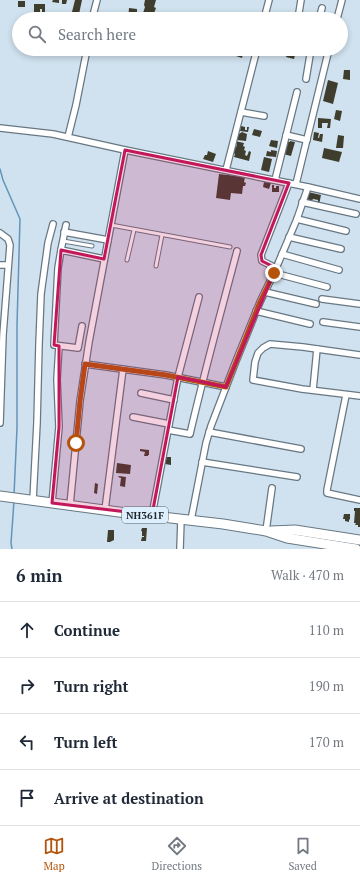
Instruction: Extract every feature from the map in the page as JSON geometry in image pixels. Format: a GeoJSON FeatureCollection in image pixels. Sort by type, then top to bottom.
{"type":"FeatureCollection","features":[{"type":"Feature","properties":{"kind":"highway","name":"NH361F"},"geometry":{"type":"LineString","coordinates":[[0,496],[223,524],[266,531],[287,538],[356,549]]}},
{"type":"Feature","properties":{"kind":"highway","name":"NH361F"},"geometry":{"type":"LineString","coordinates":[[266,531],[295,530],[360,540]]}},
{"type":"Feature","properties":{"kind":"street"},"geometry":{"type":"LineString","coordinates":[[94,12],[97,0]]}},
{"type":"Feature","properties":{"kind":"street"},"geometry":{"type":"LineString","coordinates":[[266,12],[269,0]]}},
{"type":"Feature","properties":{"kind":"street"},"geometry":{"type":"LineString","coordinates":[[299,12],[301,0]]}},
{"type":"Feature","properties":{"kind":"street"},"geometry":{"type":"LineString","coordinates":[[339,12],[342,0]]}},
{"type":"Feature","properties":{"kind":"street"},"geometry":{"type":"LineString","coordinates":[[321,12],[322,8]]}},
{"type":"Feature","properties":{"kind":"street"},"geometry":{"type":"LineString","coordinates":[[68,137],[76,105],[85,56]]}},
{"type":"Feature","properties":{"kind":"street"},"geometry":{"type":"LineString","coordinates":[[226,170],[255,56]]}},
{"type":"Feature","properties":{"kind":"street"},"geometry":{"type":"LineString","coordinates":[[306,78],[311,56]]}},
{"type":"Feature","properties":{"kind":"street"},"geometry":{"type":"LineString","coordinates":[[296,184],[328,56]]}},
{"type":"Feature","properties":{"kind":"street"},"geometry":{"type":"LineString","coordinates":[[275,180],[297,92]]}},
{"type":"Feature","properties":{"kind":"street"},"geometry":{"type":"LineString","coordinates":[[241,112],[264,116]]}},
{"type":"Feature","properties":{"kind":"street"},"geometry":{"type":"LineString","coordinates":[[0,128],[53,134],[296,184],[360,199]]}},
{"type":"Feature","properties":{"kind":"street"},"geometry":{"type":"LineString","coordinates":[[286,135],[307,140]]}},
{"type":"Feature","properties":{"kind":"street"},"geometry":{"type":"LineString","coordinates":[[70,505],[85,364],[125,150]]}},
{"type":"Feature","properties":{"kind":"street"},"geometry":{"type":"LineString","coordinates":[[289,183],[261,255],[262,261],[275,270],[327,288]]}},
{"type":"Feature","properties":{"kind":"street"},"geometry":{"type":"LineString","coordinates":[[191,520],[209,432],[256,311],[297,219],[308,187]]}},
{"type":"Feature","properties":{"kind":"street"},"geometry":{"type":"LineString","coordinates":[[302,202],[356,214]]}},
{"type":"Feature","properties":{"kind":"street"},"geometry":{"type":"LineString","coordinates":[[297,219],[346,231]]}},
{"type":"Feature","properties":{"kind":"street"},"geometry":{"type":"LineString","coordinates":[[29,500],[37,423],[41,294],[48,243],[53,224]]}},
{"type":"Feature","properties":{"kind":"street"},"geometry":{"type":"LineString","coordinates":[[66,225],[58,268],[54,345],[78,348],[82,326]]}},
{"type":"Feature","properties":{"kind":"street"},"geometry":{"type":"LineString","coordinates":[[64,232],[108,240]]}},
{"type":"Feature","properties":{"kind":"street"},"geometry":{"type":"LineString","coordinates":[[0,233],[8,239],[10,245],[3,302],[0,423]]}},
{"type":"Feature","properties":{"kind":"street"},"geometry":{"type":"LineString","coordinates":[[289,237],[341,249]]}},
{"type":"Feature","properties":{"kind":"street"},"geometry":{"type":"LineString","coordinates":[[61,250],[104,260]]}},
{"type":"Feature","properties":{"kind":"street"},"geometry":{"type":"LineString","coordinates":[[133,418],[190,434],[202,382],[237,252]]}},
{"type":"Feature","properties":{"kind":"street"},"geometry":{"type":"LineString","coordinates":[[282,254],[339,270]]}},
{"type":"Feature","properties":{"kind":"street"},"geometry":{"type":"LineString","coordinates":[[0,265],[8,265]]}},
{"type":"Feature","properties":{"kind":"street"},"geometry":{"type":"LineString","coordinates":[[0,280],[7,279]]}},
{"type":"Feature","properties":{"kind":"street"},"geometry":{"type":"LineString","coordinates":[[265,292],[316,304]]}},
{"type":"Feature","properties":{"kind":"street"},"geometry":{"type":"LineString","coordinates":[[152,515],[178,377],[199,297]]}},
{"type":"Feature","properties":{"kind":"street"},"geometry":{"type":"LineString","coordinates":[[322,299],[360,304]]}},
{"type":"Feature","properties":{"kind":"street"},"geometry":{"type":"LineString","coordinates":[[256,311],[310,324]]}},
{"type":"Feature","properties":{"kind":"street"},"geometry":{"type":"LineString","coordinates":[[323,322],[360,327]]}},
{"type":"Feature","properties":{"kind":"street"},"geometry":{"type":"LineString","coordinates":[[360,355],[270,344],[258,353],[252,380],[360,396]]}},
{"type":"Feature","properties":{"kind":"street"},"geometry":{"type":"LineString","coordinates":[[52,503],[59,427],[57,379],[59,346]]}},
{"type":"Feature","properties":{"kind":"street"},"geometry":{"type":"LineString","coordinates":[[313,390],[317,349]]}},
{"type":"Feature","properties":{"kind":"street"},"geometry":{"type":"LineString","coordinates":[[85,364],[178,377],[226,387]]}},
{"type":"Feature","properties":{"kind":"street"},"geometry":{"type":"LineString","coordinates":[[105,510],[123,369]]}},
{"type":"Feature","properties":{"kind":"street"},"geometry":{"type":"LineString","coordinates":[[141,393],[174,400]]}},
{"type":"Feature","properties":{"kind":"street"},"geometry":{"type":"LineString","coordinates":[[346,394],[327,493],[360,500]]}},
{"type":"Feature","properties":{"kind":"street"},"geometry":{"type":"LineString","coordinates":[[209,432],[302,449]]}},
{"type":"Feature","properties":{"kind":"street"},"geometry":{"type":"LineString","coordinates":[[202,462],[297,477]]}},
{"type":"Feature","properties":{"kind":"street"},"geometry":{"type":"LineString","coordinates":[[266,531],[272,488]]}},
{"type":"Feature","properties":{"kind":"street"},"geometry":{"type":"LineString","coordinates":[[180,549],[181,519]]}},
{"type":"Feature","properties":{"kind":"lane"},"geometry":{"type":"LineString","coordinates":[[111,225],[230,247]]}},
{"type":"Feature","properties":{"kind":"lane"},"geometry":{"type":"LineString","coordinates":[[127,260],[134,230]]}},
{"type":"Feature","properties":{"kind":"lane"},"geometry":{"type":"LineString","coordinates":[[156,266],[162,235]]}},
{"type":"Feature","properties":{"kind":"lane"},"geometry":{"type":"LineString","coordinates":[[63,240],[92,246]]}},
{"type":"Feature","properties":{"kind":"highlighted area"},"geometry":{"type":"Polygon","coordinates":[[[125,150],[289,183],[261,255],[262,261],[276,268],[226,387],[178,377],[152,515],[52,503],[59,427],[59,346],[54,345],[61,250],[104,259],[125,150]]]}},
{"type":"Feature","properties":{"kind":"building"},"geometry":{"type":"Polygon","coordinates":[[[53,0],[59,0],[59,3],[52,2],[53,0]]]}},
{"type":"Feature","properties":{"kind":"building"},"geometry":{"type":"Polygon","coordinates":[[[62,0],[67,0],[66,4],[62,4],[62,0]]]}},
{"type":"Feature","properties":{"kind":"building"},"geometry":{"type":"Polygon","coordinates":[[[75,0],[82,0],[79,12],[72,12],[75,0]]]}},
{"type":"Feature","properties":{"kind":"building"},"geometry":{"type":"Polygon","coordinates":[[[145,0],[156,0],[154,12],[143,12],[145,0]]]}},
{"type":"Feature","properties":{"kind":"building"},"geometry":{"type":"Polygon","coordinates":[[[18,1],[25,1],[25,7],[18,7],[18,1]]]}},
{"type":"Feature","properties":{"kind":"building"},"geometry":{"type":"Polygon","coordinates":[[[34,4],[45,4],[45,12],[42,12],[42,9],[40,9],[40,12],[34,12],[34,4]]]}},
{"type":"Feature","properties":{"kind":"building"},"geometry":{"type":"Polygon","coordinates":[[[129,8],[137,9],[137,12],[129,12],[129,8]]]}},
{"type":"Feature","properties":{"kind":"building"},"geometry":{"type":"Polygon","coordinates":[[[286,56],[295,56],[294,59],[286,56]]]}},
{"type":"Feature","properties":{"kind":"building"},"geometry":{"type":"Polygon","coordinates":[[[344,70],[350,70],[350,80],[343,79],[344,70]]]}},
{"type":"Feature","properties":{"kind":"building"},"geometry":{"type":"Polygon","coordinates":[[[328,80],[338,83],[333,104],[323,101],[328,80]]]}},
{"type":"Feature","properties":{"kind":"building"},"geometry":{"type":"Polygon","coordinates":[[[336,110],[342,111],[340,121],[334,119],[336,110]]]}},
{"type":"Feature","properties":{"kind":"building"},"geometry":{"type":"Polygon","coordinates":[[[318,118],[331,119],[330,128],[327,128],[328,123],[322,123],[322,128],[318,128],[318,118]]]}},
{"type":"Feature","properties":{"kind":"building"},"geometry":{"type":"Polygon","coordinates":[[[241,126],[245,127],[245,130],[249,127],[248,132],[240,131],[241,126]]]}},
{"type":"Feature","properties":{"kind":"building"},"geometry":{"type":"Polygon","coordinates":[[[254,129],[262,131],[260,137],[252,135],[254,129]]]}},
{"type":"Feature","properties":{"kind":"building"},"geometry":{"type":"Polygon","coordinates":[[[242,132],[247,134],[246,141],[237,140],[237,136],[239,136],[242,132]]]}},
{"type":"Feature","properties":{"kind":"building"},"geometry":{"type":"Polygon","coordinates":[[[314,132],[319,133],[318,138],[320,134],[323,134],[322,142],[313,140],[314,132]]]}},
{"type":"Feature","properties":{"kind":"building"},"geometry":{"type":"Polygon","coordinates":[[[338,135],[344,136],[343,148],[336,148],[338,135]]]}},
{"type":"Feature","properties":{"kind":"building"},"geometry":{"type":"Polygon","coordinates":[[[271,140],[278,141],[277,148],[269,146],[271,140]]]}},
{"type":"Feature","properties":{"kind":"building"},"geometry":{"type":"Polygon","coordinates":[[[235,141],[244,143],[244,150],[246,151],[245,155],[247,156],[249,151],[251,152],[249,161],[234,157],[235,154],[233,153],[233,149],[237,145],[235,141]]]}},
{"type":"Feature","properties":{"kind":"building"},"geometry":{"type":"Polygon","coordinates":[[[287,141],[295,142],[291,156],[283,154],[287,141]]]}},
{"type":"Feature","properties":{"kind":"building"},"geometry":{"type":"Polygon","coordinates":[[[324,148],[342,152],[339,162],[322,158],[324,148]]]}},
{"type":"Feature","properties":{"kind":"building"},"geometry":{"type":"Polygon","coordinates":[[[271,150],[277,151],[276,157],[266,156],[267,151],[271,152],[271,150]]]}},
{"type":"Feature","properties":{"kind":"building"},"geometry":{"type":"Polygon","coordinates":[[[208,151],[216,154],[213,162],[203,159],[205,155],[207,155],[208,151]]]}},
{"type":"Feature","properties":{"kind":"building"},"geometry":{"type":"Polygon","coordinates":[[[264,157],[272,159],[269,172],[261,170],[264,157]]]}},
{"type":"Feature","properties":{"kind":"building"},"geometry":{"type":"Polygon","coordinates":[[[219,174],[245,177],[244,182],[246,183],[245,186],[243,186],[242,194],[231,193],[230,200],[216,198],[219,174]]]}},
{"type":"Feature","properties":{"kind":"building"},"geometry":{"type":"Polygon","coordinates":[[[264,182],[271,183],[269,189],[263,187],[264,182]]]}},
{"type":"Feature","properties":{"kind":"building"},"geometry":{"type":"Polygon","coordinates":[[[272,185],[274,185],[274,188],[279,186],[279,192],[272,192],[272,185]]]}},
{"type":"Feature","properties":{"kind":"building"},"geometry":{"type":"Polygon","coordinates":[[[308,192],[321,195],[319,205],[317,205],[318,200],[313,199],[311,202],[306,201],[308,192]]]}},
{"type":"Feature","properties":{"kind":"building"},"geometry":{"type":"Polygon","coordinates":[[[140,449],[149,450],[149,455],[144,456],[145,452],[140,451],[140,449]]]}},
{"type":"Feature","properties":{"kind":"building"},"geometry":{"type":"Polygon","coordinates":[[[165,457],[171,457],[171,465],[165,464],[165,457]]]}},
{"type":"Feature","properties":{"kind":"building"},"geometry":{"type":"Polygon","coordinates":[[[117,463],[131,465],[130,474],[116,473],[117,463]]]}},
{"type":"Feature","properties":{"kind":"building"},"geometry":{"type":"Polygon","coordinates":[[[118,477],[126,477],[125,487],[120,486],[121,478],[118,477]]]}},
{"type":"Feature","properties":{"kind":"building"},"geometry":{"type":"Polygon","coordinates":[[[95,483],[98,484],[97,494],[94,493],[95,483]]]}},
{"type":"Feature","properties":{"kind":"building"},"geometry":{"type":"Polygon","coordinates":[[[354,508],[360,508],[360,527],[354,523],[354,508]]]}},
{"type":"Feature","properties":{"kind":"building"},"geometry":{"type":"Polygon","coordinates":[[[344,514],[350,514],[349,522],[343,519],[344,514]]]}},
{"type":"Feature","properties":{"kind":"building"},"geometry":{"type":"Polygon","coordinates":[[[142,528],[147,528],[146,541],[141,541],[142,537],[144,537],[142,536],[142,528]]]}},
{"type":"Feature","properties":{"kind":"building"},"geometry":{"type":"Polygon","coordinates":[[[108,530],[114,530],[114,540],[110,542],[107,542],[108,530]]]}},
{"type":"Feature","properties":{"kind":"waterway"},"geometry":{"type":"LineString","coordinates":[[0,169],[3,180],[20,219],[17,325],[17,428],[14,495]]}},
{"type":"Feature","properties":{"kind":"waterway"},"geometry":{"type":"LineString","coordinates":[[12,549],[11,543],[14,501]]}},
{"type":"Feature","properties":{"kind":"route"},"geometry":{"type":"LineString","coordinates":[[76,443],[85,364],[166,375],[226,387],[260,302],[274,273]]}}]}
